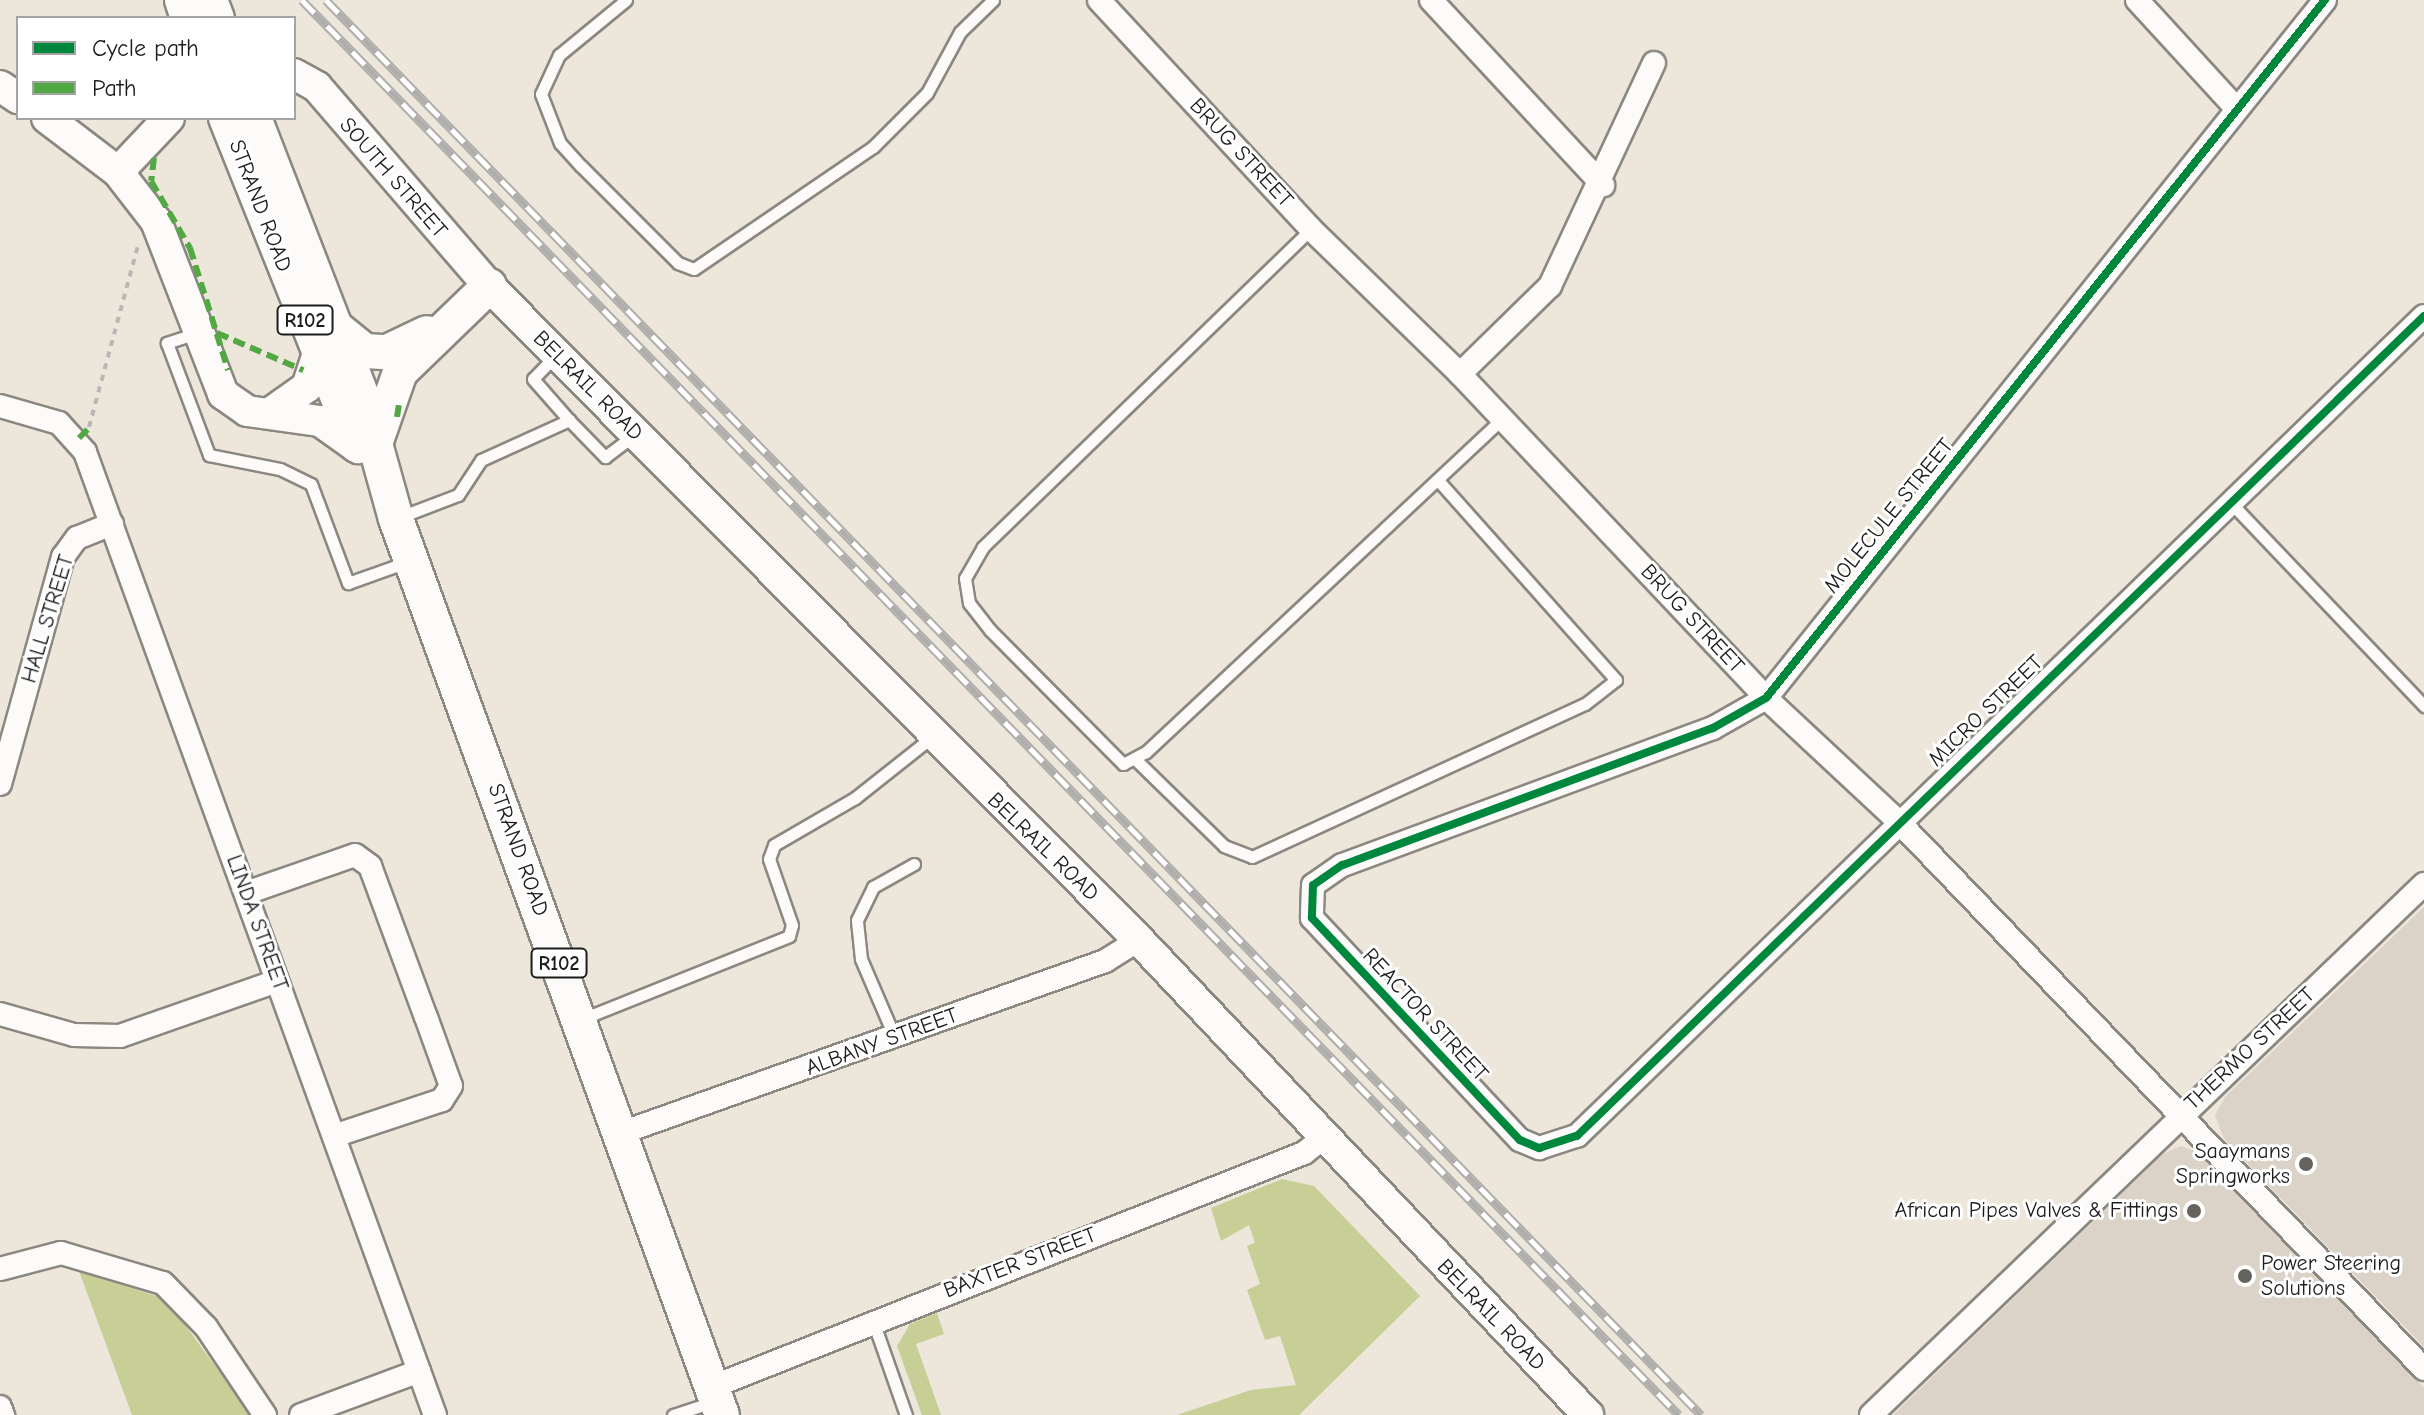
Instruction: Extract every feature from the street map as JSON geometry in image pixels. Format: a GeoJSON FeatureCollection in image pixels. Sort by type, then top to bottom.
{"type":"FeatureCollection","features":[{"type":"Feature","properties":{"kind":"main road","name":"STRAND ROAD"},"geometry":{"type":"LineString","coordinates":[[236,120],[395,515],[717,1401]]}},
{"type":"Feature","properties":{"kind":"main road"},"geometry":{"type":"LineString","coordinates":[[367,445],[400,372],[439,327],[489,286]]}},
{"type":"Feature","properties":{"kind":"main road"},"geometry":{"type":"LineString","coordinates":[[327,340],[365,351],[387,352],[439,327]]}},
{"type":"Feature","properties":{"kind":"street","name":"BRUG STREET"},"geometry":{"type":"LineString","coordinates":[[1099,0],[1311,229],[1460,374],[1766,698],[1897,820],[2424,1369]]}},
{"type":"Feature","properties":{"kind":"street"},"geometry":{"type":"LineString","coordinates":[[1431,0],[1603,185]]}},
{"type":"Feature","properties":{"kind":"street"},"geometry":{"type":"LineString","coordinates":[[2137,0],[2236,108]]}},
{"type":"Feature","properties":{"kind":"street","name":"MOLECULE STREET"},"geometry":{"type":"LineString","coordinates":[[1342,865],[1713,728],[1766,698],[2325,0]]}},
{"type":"Feature","properties":{"kind":"street"},"geometry":{"type":"LineString","coordinates":[[1460,374],[1550,286],[1603,185],[1654,63]]}},
{"type":"Feature","properties":{"kind":"street","name":"SOUTH STREET"},"geometry":{"type":"LineString","coordinates":[[296,75],[317,87],[489,286]]}},
{"type":"Feature","properties":{"kind":"street"},"geometry":{"type":"LineString","coordinates":[[50,120],[118,172],[166,238],[223,394],[247,411],[320,421],[367,445]]}},
{"type":"Feature","properties":{"kind":"street"},"geometry":{"type":"LineString","coordinates":[[118,172],[167,120]]}},
{"type":"Feature","properties":{"kind":"street","name":"BELRAIL ROAD"},"geometry":{"type":"LineString","coordinates":[[489,286],[932,737],[1139,940],[1588,1415]]}},
{"type":"Feature","properties":{"kind":"street","name":"MICRO STREET"},"geometry":{"type":"LineString","coordinates":[[1577,1136],[1897,820],[2424,316]]}},
{"type":"Feature","properties":{"kind":"street"},"geometry":{"type":"LineString","coordinates":[[270,413],[307,387],[327,340]]}},
{"type":"Feature","properties":{"kind":"street"},"geometry":{"type":"LineString","coordinates":[[0,406],[82,432]]}},
{"type":"Feature","properties":{"kind":"street","name":"LINDA STREET"},"geometry":{"type":"LineString","coordinates":[[82,432],[112,524],[435,1415]]}},
{"type":"Feature","properties":{"kind":"street","name":"HALL STREET"},"geometry":{"type":"LineString","coordinates":[[0,784],[63,557],[77,538],[112,524]]}},
{"type":"Feature","properties":{"kind":"street"},"geometry":{"type":"LineString","coordinates":[[246,893],[355,855],[370,866],[451,1086],[442,1100],[334,1136]]}},
{"type":"Feature","properties":{"kind":"street","name":"REACTOR STREET"},"geometry":{"type":"LineString","coordinates":[[1342,865],[1313,885],[1309,909],[1321,930],[1520,1140],[1539,1148],[1577,1136]]}},
{"type":"Feature","properties":{"kind":"street","name":"THERMO STREET"},"geometry":{"type":"LineString","coordinates":[[1871,1415],[2181,1114],[2424,884]]}},
{"type":"Feature","properties":{"kind":"street","name":"ALBANY STREET"},"geometry":{"type":"LineString","coordinates":[[621,1133],[1105,961],[1139,940]]}},
{"type":"Feature","properties":{"kind":"street"},"geometry":{"type":"LineString","coordinates":[[0,1014],[74,1035],[120,1036],[277,981]]}},
{"type":"Feature","properties":{"kind":"street","name":"BAXTER STREET"},"geometry":{"type":"LineString","coordinates":[[717,1401],[873,1320],[1304,1153],[1326,1136]]}},
{"type":"Feature","properties":{"kind":"street"},"geometry":{"type":"LineString","coordinates":[[0,1269],[61,1253],[163,1283],[206,1327],[265,1415]]}},
{"type":"Feature","properties":{"kind":"street"},"geometry":{"type":"LineString","coordinates":[[301,1415],[419,1371]]}},
{"type":"Feature","properties":{"kind":"street"},"geometry":{"type":"LineString","coordinates":[[0,1407],[3,1415]]}},
{"type":"Feature","properties":{"kind":"lane"},"geometry":{"type":"LineString","coordinates":[[626,0],[559,55],[541,94],[560,143],[678,263],[694,269],[873,147],[927,93],[960,32],[993,0]]}},
{"type":"Feature","properties":{"kind":"lane"},"geometry":{"type":"LineString","coordinates":[[1311,229],[983,547],[965,578],[969,603],[990,630],[1123,764],[1136,760],[1502,419]]}},
{"type":"Feature","properties":{"kind":"lane"},"geometry":{"type":"LineString","coordinates":[[200,332],[167,343],[209,455],[280,469],[311,484],[348,583],[412,561]]}},
{"type":"Feature","properties":{"kind":"lane"},"geometry":{"type":"LineString","coordinates":[[557,355],[533,379],[605,457],[636,434]]}},
{"type":"Feature","properties":{"kind":"lane"},"geometry":{"type":"LineString","coordinates":[[395,515],[458,495],[481,460],[569,420]]}},
{"type":"Feature","properties":{"kind":"lane"},"geometry":{"type":"LineString","coordinates":[[1136,760],[1224,846],[1252,857],[1585,704],[1616,680],[1438,480]]}},
{"type":"Feature","properties":{"kind":"lane"},"geometry":{"type":"LineString","coordinates":[[2230,502],[2424,706]]}},
{"type":"Feature","properties":{"kind":"lane"},"geometry":{"type":"LineString","coordinates":[[580,1020],[789,936],[792,925],[769,859],[774,845],[855,798],[932,737]]}},
{"type":"Feature","properties":{"kind":"lane"},"geometry":{"type":"LineString","coordinates":[[895,1038],[861,959],[857,920],[873,887],[914,864]]}},
{"type":"Feature","properties":{"kind":"lane"},"geometry":{"type":"LineString","coordinates":[[873,1320],[906,1415]]}},
{"type":"Feature","properties":{"kind":"lane"},"geometry":{"type":"LineString","coordinates":[[673,1415],[717,1401]]}},
{"type":"Feature","properties":{"kind":"path"},"geometry":{"type":"LineString","coordinates":[[82,432],[134,262]]}},
{"type":"Feature","properties":{"kind":"shaded area"},"geometry":{"type":"Polygon","coordinates":[[[2424,907],[2424,1347],[2224,1139],[2215,1115],[2226,1096],[2424,907]]]}},
{"type":"Feature","properties":{"kind":"shaded area"},"geometry":{"type":"Polygon","coordinates":[[[2181,1146],[2199,1153],[2424,1388],[2424,1415],[1893,1415],[2163,1154],[2181,1146]]]}},
{"type":"Feature","properties":{"kind":"green space"},"geometry":{"type":"Polygon","coordinates":[[[1282,1179],[1314,1186],[1420,1296],[1299,1415],[1177,1415],[1251,1390],[1296,1385],[1280,1336],[1265,1340],[1247,1290],[1260,1284],[1247,1246],[1255,1243],[1249,1225],[1221,1241],[1211,1208],[1282,1179]]]}},
{"type":"Feature","properties":{"kind":"green space"},"geometry":{"type":"Polygon","coordinates":[[[79,1271],[166,1299],[251,1415],[132,1415],[79,1271]]]}},
{"type":"Feature","properties":{"kind":"green space"},"geometry":{"type":"Polygon","coordinates":[[[937,1313],[944,1334],[916,1344],[941,1415],[922,1415],[897,1346],[910,1324],[937,1313]]]}},
{"type":"Feature","properties":{"kind":"railway"},"geometry":{"type":"LineString","coordinates":[[302,0],[1679,1415]]}},
{"type":"Feature","properties":{"kind":"railway"},"geometry":{"type":"LineString","coordinates":[[326,0],[1701,1415]]}},
{"type":"Feature","properties":{"kind":"marked path"},"geometry":{"type":"LineString","coordinates":[[154,158],[151,181],[190,248],[228,370]]}},
{"type":"Feature","properties":{"kind":"marked path"},"geometry":{"type":"LineString","coordinates":[[217,333],[303,370]]}},
{"type":"Feature","properties":{"kind":"marked path"},"geometry":{"type":"LineString","coordinates":[[397,417],[399,405]]}},
{"type":"Feature","properties":{"kind":"marked path"},"geometry":{"type":"LineString","coordinates":[[79,438],[88,429]]}},
{"type":"Feature","properties":{"kind":"cycle path"},"geometry":{"type":"LineString","coordinates":[[2325,0],[1766,698],[1713,728],[1342,865],[1313,885],[1312,918],[1520,1140],[1539,1148],[1577,1136],[2424,316]]}},
{"type":"Feature","properties":{"kind":"place","name":"Saaymans Springworks"},"geometry":{"type":"Point","coordinates":[2306,1164]}},
{"type":"Feature","properties":{"kind":"place","name":"African Pipes Valves & Fittings"},"geometry":{"type":"Point","coordinates":[2194,1211]}},
{"type":"Feature","properties":{"kind":"place","name":"Power Steering Solutions"},"geometry":{"type":"Point","coordinates":[2245,1276]}}]}
